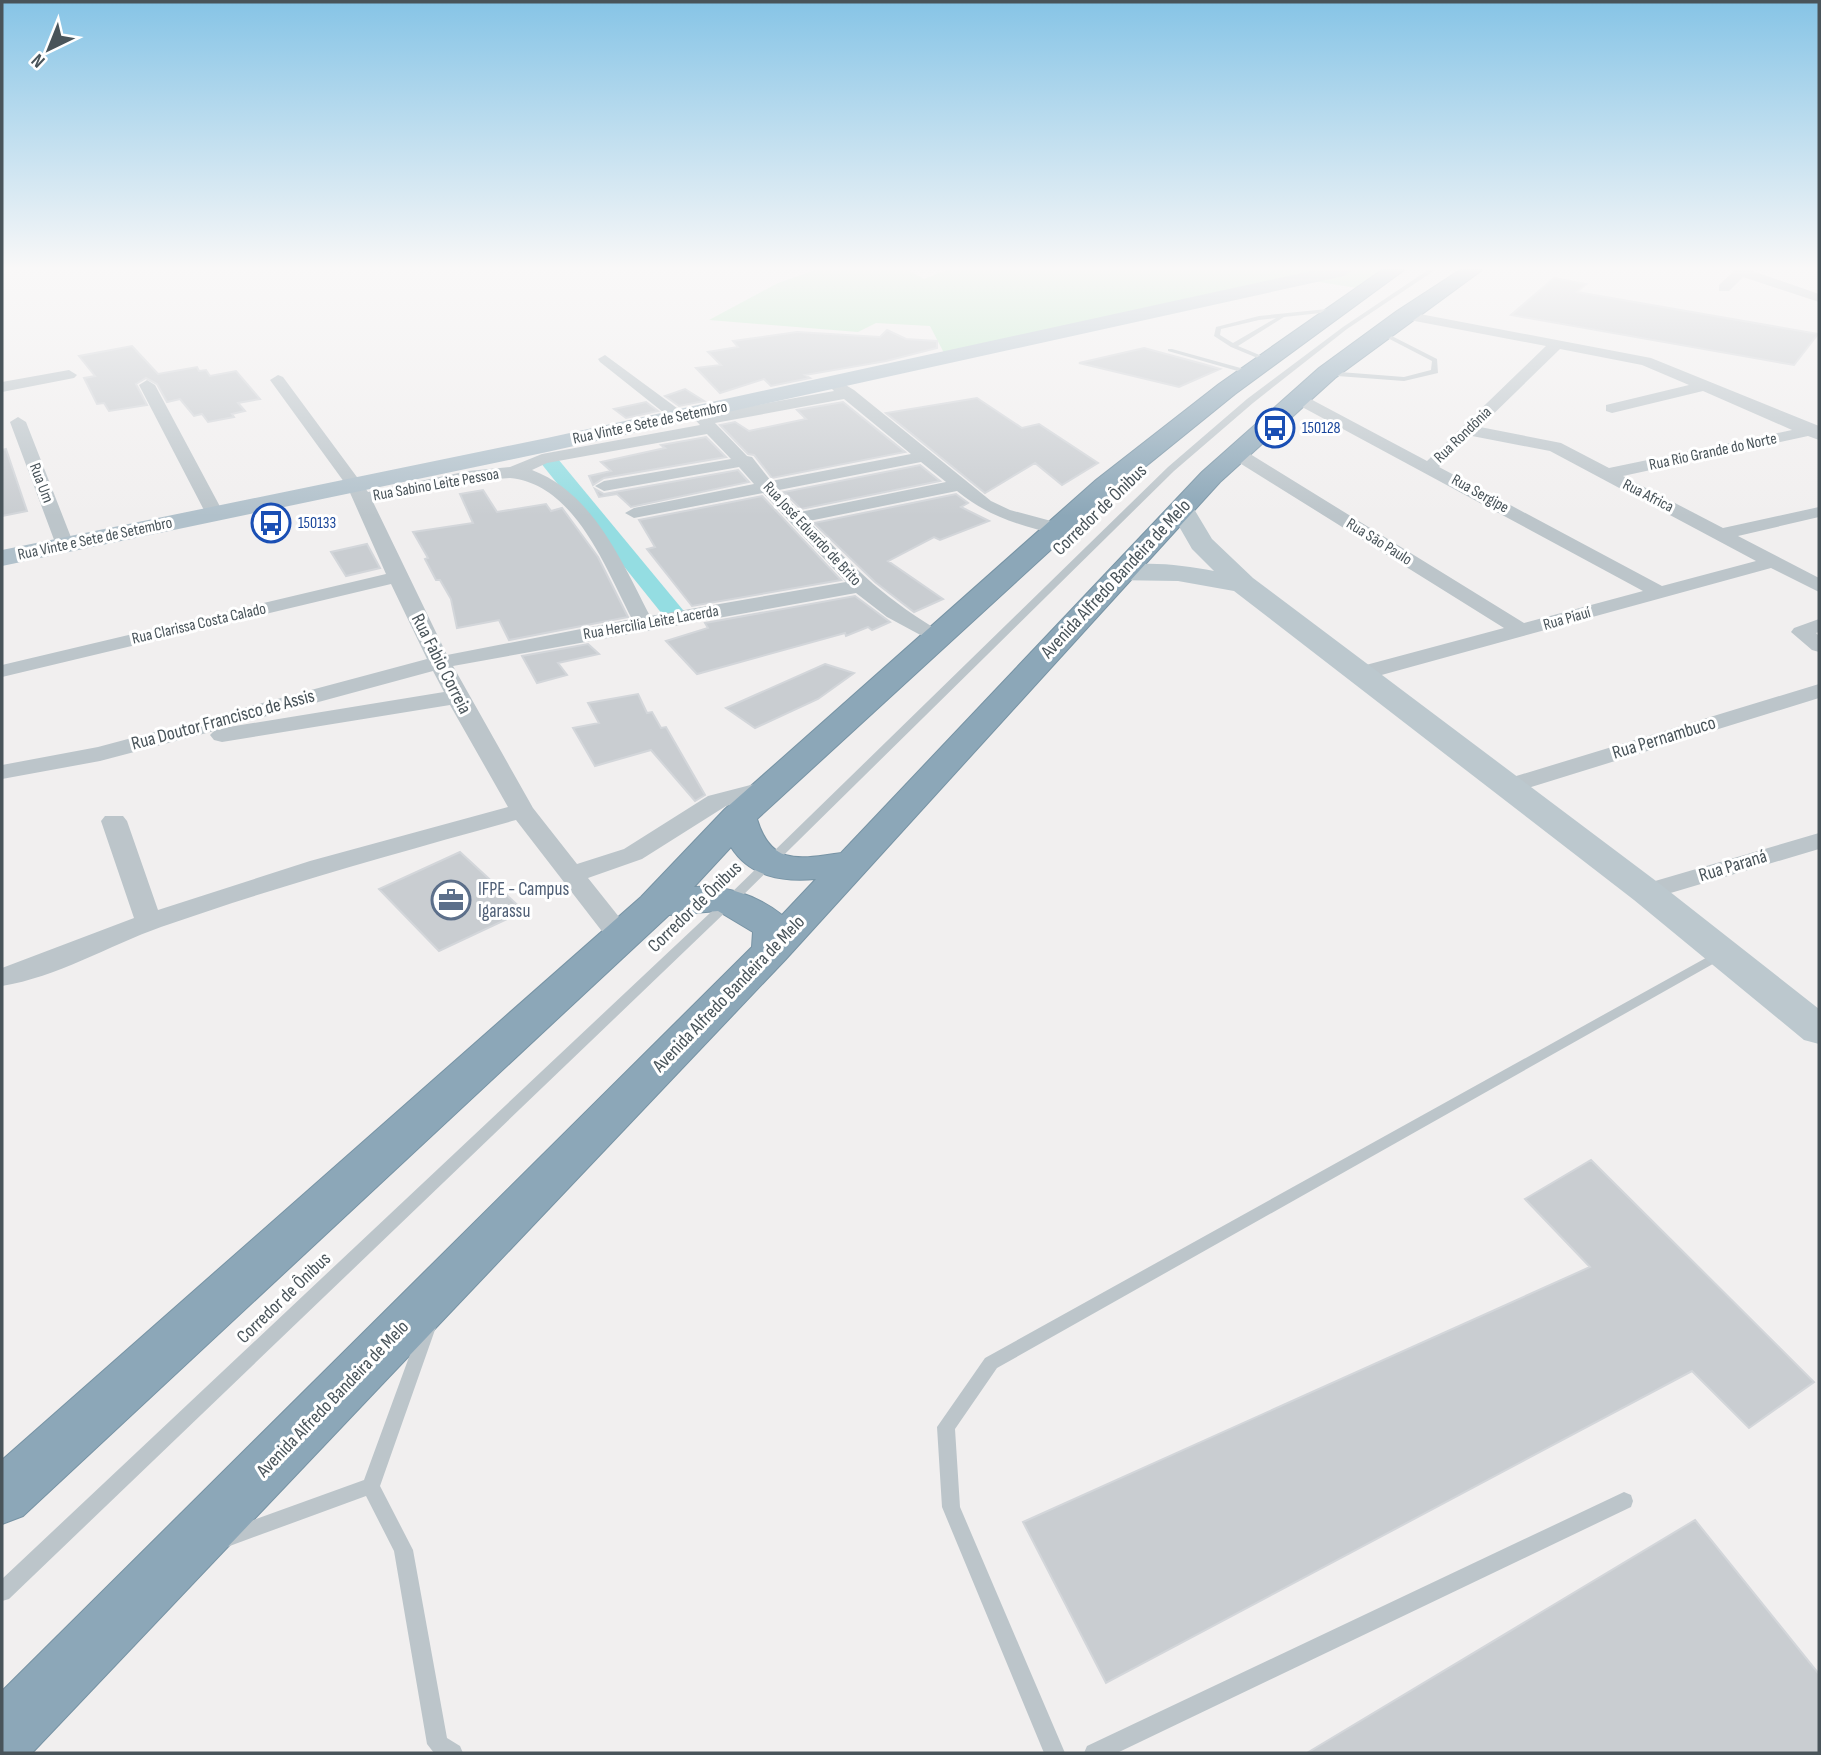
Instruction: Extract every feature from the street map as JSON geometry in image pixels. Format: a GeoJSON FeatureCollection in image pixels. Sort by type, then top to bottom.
{"type":"FeatureCollection","features":[{"type":"Feature","properties":{"kind":"highway"},"geometry":{"type":"LineString","coordinates":[[2,1497],[655,906],[738,817],[770,787],[1260,352]]}},
{"type":"Feature","properties":{"kind":"highway","name":"Avenida Alfredo Bandeira de Melo"},"geometry":{"type":"LineString","coordinates":[[2,1737],[772,950],[1236,453],[1312,385],[1354,352]]}},
{"type":"Feature","properties":{"kind":"highway"},"geometry":{"type":"LineString","coordinates":[[738,817],[742,840],[752,853],[768,864],[788,869],[811,869],[856,862]]}},
{"type":"Feature","properties":{"kind":"highway"},"geometry":{"type":"LineString","coordinates":[[655,906],[685,898],[731,900],[758,914],[773,928],[772,950]]}},
{"type":"Feature","properties":{"kind":"main road","name":"Rua Vinte e Sete de Setembro"},"geometry":{"type":"LineString","coordinates":[[2,558],[215,514],[359,492],[841,388],[995,352]]}},
{"type":"Feature","properties":{"kind":"street","name":"Rua Rondônia"},"geometry":{"type":"LineString","coordinates":[[1430,467],[1549,352]]}},
{"type":"Feature","properties":{"kind":"street"},"geometry":{"type":"LineString","coordinates":[[1596,352],[1646,362],[1816,432]]}},
{"type":"Feature","properties":{"kind":"street","name":"Rua José Eduardo de Brito"},"geometry":{"type":"LineString","coordinates":[[606,359],[698,419],[746,461],[860,586],[894,613],[939,639]]}},
{"type":"Feature","properties":{"kind":"street"},"geometry":{"type":"LineString","coordinates":[[2,387],[69,375]]}},
{"type":"Feature","properties":{"kind":"street","name":"Rua Fabio Correia"},"geometry":{"type":"LineString","coordinates":[[278,380],[359,492],[397,577],[457,696],[522,811],[621,937]]}},
{"type":"Feature","properties":{"kind":"street"},"geometry":{"type":"LineString","coordinates":[[147,384],[215,514]]}},
{"type":"Feature","properties":{"kind":"street","name":"Rua Sergipe"},"geometry":{"type":"LineString","coordinates":[[1312,385],[1430,467],[1661,593]]}},
{"type":"Feature","properties":{"kind":"street"},"geometry":{"type":"LineString","coordinates":[[1612,408],[1706,386]]}},
{"type":"Feature","properties":{"kind":"street"},"geometry":{"type":"LineString","coordinates":[[841,388],[985,505],[1004,514],[1059,529]]}},
{"type":"Feature","properties":{"kind":"street"},"geometry":{"type":"LineString","coordinates":[[528,456],[541,459],[698,419]]}},
{"type":"Feature","properties":{"kind":"street","name":"Rua Um"},"geometry":{"type":"LineString","coordinates":[[18,422],[65,545]]}},
{"type":"Feature","properties":{"kind":"street","name":"Rua Africa"},"geometry":{"type":"LineString","coordinates":[[1469,430],[1549,445],[1819,586]]}},
{"type":"Feature","properties":{"kind":"street","name":"Rua Rio Grande do Norte"},"geometry":{"type":"LineString","coordinates":[[1606,474],[1816,432]]}},
{"type":"Feature","properties":{"kind":"street","name":"Rua São Paulo"},"geometry":{"type":"LineString","coordinates":[[1236,453],[1522,631]]}},
{"type":"Feature","properties":{"kind":"street","name":"Rua Sabino Leite Pessoa"},"geometry":{"type":"LineString","coordinates":[[528,456],[529,474],[575,508],[591,526],[645,623]]}},
{"type":"Feature","properties":{"kind":"street"},"geometry":{"type":"LineString","coordinates":[[634,513],[925,456]]}},
{"type":"Feature","properties":{"kind":"street"},"geometry":{"type":"LineString","coordinates":[[604,486],[746,461]]}},
{"type":"Feature","properties":{"kind":"street"},"geometry":{"type":"LineString","coordinates":[[796,517],[959,485]]}},
{"type":"Feature","properties":{"kind":"street"},"geometry":{"type":"LineString","coordinates":[[1182,509],[1201,543],[1242,584],[1647,892],[1819,1030]]}},
{"type":"Feature","properties":{"kind":"street"},"geometry":{"type":"LineString","coordinates":[[1721,534],[1819,512]]}},
{"type":"Feature","properties":{"kind":"street","name":"Rua Piauí"},"geometry":{"type":"LineString","coordinates":[[1359,674],[1773,562]]}},
{"type":"Feature","properties":{"kind":"street"},"geometry":{"type":"LineString","coordinates":[[1121,574],[1178,573],[1242,584]]}},
{"type":"Feature","properties":{"kind":"street","name":"Rua Clarissa Costa Calado"},"geometry":{"type":"LineString","coordinates":[[2,671],[397,577]]}},
{"type":"Feature","properties":{"kind":"street","name":"Rua Hercilia Leite Lacerda"},"geometry":{"type":"LineString","coordinates":[[442,662],[860,586]]}},
{"type":"Feature","properties":{"kind":"street"},"geometry":{"type":"LineString","coordinates":[[1819,625],[1801,632],[1819,646]]}},
{"type":"Feature","properties":{"kind":"street","name":"Rua Doutor Francisco de Assis"},"geometry":{"type":"LineString","coordinates":[[2,772],[100,754],[442,662]]}},
{"type":"Feature","properties":{"kind":"street","name":"Rua Pernambuco"},"geometry":{"type":"LineString","coordinates":[[1509,786],[1819,691]]}},
{"type":"Feature","properties":{"kind":"street"},"geometry":{"type":"LineString","coordinates":[[100,754],[457,696]]}},
{"type":"Feature","properties":{"kind":"street"},"geometry":{"type":"LineString","coordinates":[[571,875],[633,854],[717,801],[770,787]]}},
{"type":"Feature","properties":{"kind":"street"},"geometry":{"type":"LineString","coordinates":[[2,977],[19,974],[149,922],[319,867],[522,811]]}},
{"type":"Feature","properties":{"kind":"street"},"geometry":{"type":"LineString","coordinates":[[114,821],[149,922]]}},
{"type":"Feature","properties":{"kind":"street","name":"Rua Paraná"},"geometry":{"type":"LineString","coordinates":[[1647,892],[1819,841]]}},
{"type":"Feature","properties":{"kind":"lane"},"geometry":{"type":"LineString","coordinates":[[1187,352],[1250,359]]}},
{"type":"Feature","properties":{"kind":"lane"},"geometry":{"type":"LineString","coordinates":[[1240,352],[1250,359]]}},
{"type":"Feature","properties":{"kind":"lane"},"geometry":{"type":"LineString","coordinates":[[1250,359],[1256,352]]}},
{"type":"Feature","properties":{"kind":"lane","name":"Corredor de Ônibus"},"geometry":{"type":"LineString","coordinates":[[2,1592],[731,900],[1171,469],[1250,401],[1314,352]]}},
{"type":"Feature","properties":{"kind":"lane"},"geometry":{"type":"LineString","coordinates":[[1312,385],[1404,379],[1435,371],[1435,360],[1423,352]]}},
{"type":"Feature","properties":{"kind":"lane"},"geometry":{"type":"LineString","coordinates":[[1054,1753],[951,1507],[946,1427],[991,1363],[1722,953]]}},
{"type":"Feature","properties":{"kind":"lane"},"geometry":{"type":"LineString","coordinates":[[441,1289],[371,1486],[403,1550],[438,1744],[453,1753]]}},
{"type":"Feature","properties":{"kind":"lane"},"geometry":{"type":"LineString","coordinates":[[183,1553],[371,1486]]}},
{"type":"Feature","properties":{"kind":"lane"},"geometry":{"type":"LineString","coordinates":[[1094,1753],[1624,1501]]}},
{"type":"Feature","properties":{"kind":"building"},"geometry":{"type":"Polygon","coordinates":[[[101,352],[137,352],[158,374],[197,367],[199,371],[206,370],[210,376],[236,371],[260,399],[238,403],[245,411],[232,414],[234,417],[208,422],[202,414],[194,416],[180,399],[167,402],[157,384],[146,378],[136,384],[147,405],[109,411],[104,403],[97,404],[84,378],[95,376],[79,356],[101,352]]]}},
{"type":"Feature","properties":{"kind":"building"},"geometry":{"type":"Polygon","coordinates":[[[708,352],[922,352],[805,375],[810,378],[771,386],[764,379],[720,393],[696,368],[721,365],[708,352]]]}},
{"type":"Feature","properties":{"kind":"building"},"geometry":{"type":"Polygon","coordinates":[[[1127,352],[1158,352],[1220,369],[1179,387],[1079,363],[1127,352]]]}},
{"type":"Feature","properties":{"kind":"building"},"geometry":{"type":"Polygon","coordinates":[[[1720,352],[1804,352],[1794,365],[1720,352]]]}},
{"type":"Feature","properties":{"kind":"building"},"geometry":{"type":"Polygon","coordinates":[[[685,389],[704,401],[679,406],[665,396],[685,389]]]}},
{"type":"Feature","properties":{"kind":"building"},"geometry":{"type":"Polygon","coordinates":[[[977,398],[1022,428],[1039,424],[1098,463],[1062,485],[1035,463],[985,493],[886,413],[977,398]]]}},
{"type":"Feature","properties":{"kind":"building"},"geometry":{"type":"Polygon","coordinates":[[[646,402],[658,411],[626,418],[614,409],[646,402]]]}},
{"type":"Feature","properties":{"kind":"building"},"geometry":{"type":"Polygon","coordinates":[[[843,402],[905,452],[772,478],[754,455],[748,454],[720,425],[735,422],[749,431],[806,419],[797,410],[843,402]]]}},
{"type":"Feature","properties":{"kind":"building"},"geometry":{"type":"Polygon","coordinates":[[[706,437],[726,457],[604,478],[593,485],[589,476],[611,471],[601,462],[665,448],[661,445],[706,437]]]}},
{"type":"Feature","properties":{"kind":"building"},"geometry":{"type":"Polygon","coordinates":[[[6,449],[27,511],[2,516],[2,450],[6,449]]]}},
{"type":"Feature","properties":{"kind":"building"},"geometry":{"type":"Polygon","coordinates":[[[920,465],[940,481],[801,509],[784,492],[920,465]]]}},
{"type":"Feature","properties":{"kind":"building"},"geometry":{"type":"Polygon","coordinates":[[[738,470],[749,482],[631,507],[617,494],[599,497],[595,489],[604,494],[738,470]]]}},
{"type":"Feature","properties":{"kind":"building"},"geometry":{"type":"Polygon","coordinates":[[[483,490],[497,512],[546,504],[551,511],[562,508],[598,557],[628,617],[509,640],[499,620],[457,628],[451,599],[440,580],[436,580],[425,559],[428,558],[413,532],[473,523],[460,494],[483,490]]]}},
{"type":"Feature","properties":{"kind":"building"},"geometry":{"type":"Polygon","coordinates":[[[956,494],[968,503],[961,507],[989,521],[940,540],[934,537],[888,561],[943,599],[914,612],[875,582],[814,523],[956,494]]]}},
{"type":"Feature","properties":{"kind":"building"},"geometry":{"type":"Polygon","coordinates":[[[762,496],[841,580],[692,606],[647,549],[655,547],[639,520],[762,496]]]}},
{"type":"Feature","properties":{"kind":"building"},"geometry":{"type":"Polygon","coordinates":[[[367,544],[380,568],[346,576],[331,552],[367,544]]]}},
{"type":"Feature","properties":{"kind":"building"},"geometry":{"type":"Polygon","coordinates":[[[855,596],[890,622],[872,630],[868,627],[846,636],[845,633],[697,674],[666,641],[708,628],[705,623],[855,596]]]}},
{"type":"Feature","properties":{"kind":"building"},"geometry":{"type":"Polygon","coordinates":[[[588,644],[599,654],[558,663],[567,675],[537,683],[522,656],[588,644]]]}},
{"type":"Feature","properties":{"kind":"building"},"geometry":{"type":"Polygon","coordinates":[[[825,664],[854,673],[818,699],[755,728],[726,708],[825,664]]]}},
{"type":"Feature","properties":{"kind":"building"},"geometry":{"type":"Polygon","coordinates":[[[638,694],[647,713],[652,712],[661,728],[666,727],[705,795],[695,801],[651,750],[595,766],[573,728],[599,723],[588,703],[638,694]]]}},
{"type":"Feature","properties":{"kind":"building","name":"IFPE - Campus Igarassu"},"geometry":{"type":"Polygon","coordinates":[[[460,852],[524,911],[439,951],[379,889],[460,852]]]}},
{"type":"Feature","properties":{"kind":"building"},"geometry":{"type":"Polygon","coordinates":[[[1591,1160],[1814,1382],[1749,1428],[1692,1371],[1106,1683],[1023,1522],[1590,1267],[1525,1199],[1591,1160]]]}},
{"type":"Feature","properties":{"kind":"building"},"geometry":{"type":"Polygon","coordinates":[[[1695,1520],[1819,1674],[1819,1753],[1307,1753],[1695,1520]]]}},
{"type":"Feature","properties":{"kind":"waterway"},"geometry":{"type":"LineString","coordinates":[[551,463],[675,615]]}},
{"type":"Feature","properties":{"kind":"place","name":"150128"},"geometry":{"type":"Point","coordinates":[1275,428]}},
{"type":"Feature","properties":{"kind":"place","name":"150133"},"geometry":{"type":"Point","coordinates":[271,523]}},
{"type":"Feature","properties":{"kind":"place","name":"IFPE - Campus Igarassu"},"geometry":{"type":"Point","coordinates":[451,900]}}]}
